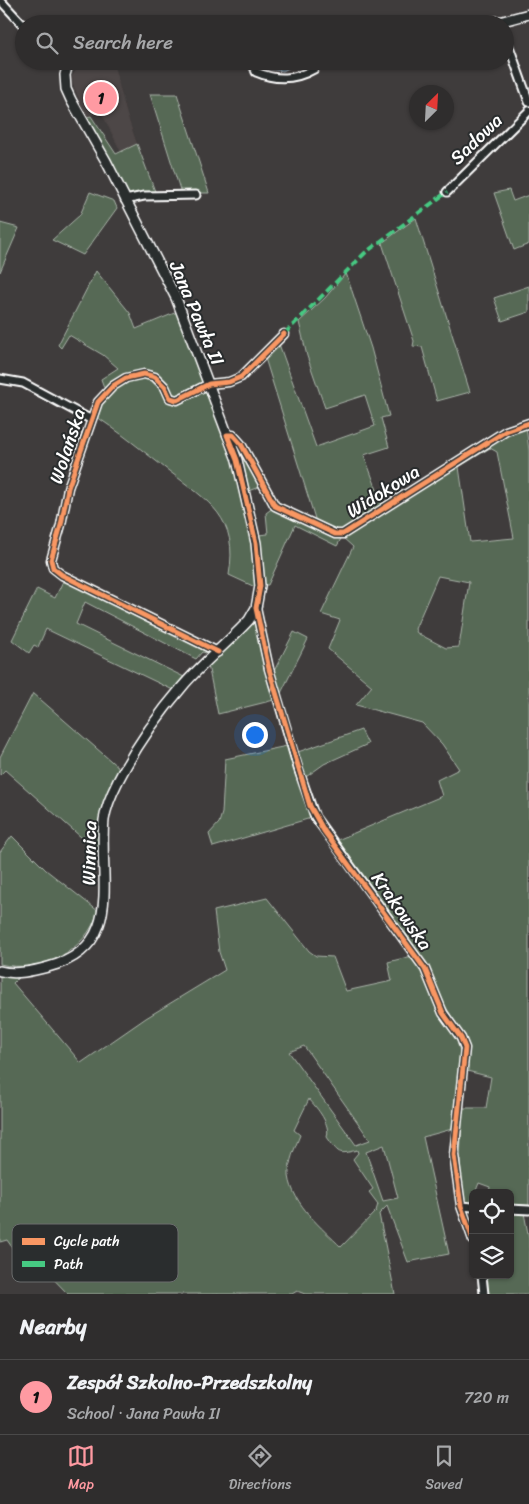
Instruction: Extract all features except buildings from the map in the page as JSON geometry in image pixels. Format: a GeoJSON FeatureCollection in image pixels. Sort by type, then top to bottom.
{"type":"FeatureCollection","features":[{"type":"Feature","properties":{"kind":"street"},"geometry":{"type":"LineString","coordinates":[[0,0],[15,16]]}},
{"type":"Feature","properties":{"kind":"street"},"geometry":{"type":"LineString","coordinates":[[514,19],[529,14]]}},
{"type":"Feature","properties":{"kind":"street"},"geometry":{"type":"LineString","coordinates":[[514,60],[529,102]]}},
{"type":"Feature","properties":{"kind":"street","name":"Jana Pawła II"},"geometry":{"type":"LineString","coordinates":[[66,70],[66,88],[176,298],[237,460],[256,543],[260,586],[256,608],[249,620],[183,686]]}},
{"type":"Feature","properties":{"kind":"street"},"geometry":{"type":"LineString","coordinates":[[255,70],[265,76],[290,79],[312,70]]}},
{"type":"Feature","properties":{"kind":"street","name":"Sadowa"},"geometry":{"type":"LineString","coordinates":[[447,192],[459,178],[529,111]]}},
{"type":"Feature","properties":{"kind":"street"},"geometry":{"type":"LineString","coordinates":[[125,200],[144,196],[196,195]]}},
{"type":"Feature","properties":{"kind":"street"},"geometry":{"type":"LineString","coordinates":[[209,384],[229,382],[241,377],[284,334]]}},
{"type":"Feature","properties":{"kind":"street","name":"Wolańska"},"geometry":{"type":"LineString","coordinates":[[209,384],[178,400],[170,398],[165,387],[155,377],[144,374],[126,378],[113,386],[98,402],[90,419],[68,488],[61,525],[51,560],[53,568],[78,583],[218,652]]}},
{"type":"Feature","properties":{"kind":"street","name":"Wolańska"},"geometry":{"type":"LineString","coordinates":[[0,379],[23,383],[90,419]]}},
{"type":"Feature","properties":{"kind":"street","name":"Widokowa"},"geometry":{"type":"LineString","coordinates":[[227,436],[233,435],[240,444],[276,506],[336,534],[342,534],[506,431],[529,423]]}},
{"type":"Feature","properties":{"kind":"street","name":"Krakowska"},"geometry":{"type":"LineString","coordinates":[[256,608],[269,669],[315,818],[425,969],[443,1013],[461,1038],[465,1048],[454,1155],[461,1206],[471,1234]]}},
{"type":"Feature","properties":{"kind":"street","name":"Winnica"},"geometry":{"type":"LineString","coordinates":[[0,971],[20,972],[58,964],[80,952],[95,935],[105,907],[104,820],[108,803],[119,780],[155,722],[183,686]]}},
{"type":"Feature","properties":{"kind":"street"},"geometry":{"type":"LineString","coordinates":[[461,1206],[469,1207]]}},
{"type":"Feature","properties":{"kind":"street"},"geometry":{"type":"LineString","coordinates":[[514,1209],[529,1210]]}},
{"type":"Feature","properties":{"kind":"street"},"geometry":{"type":"LineString","coordinates":[[482,1279],[484,1294]]}},
{"type":"Feature","properties":{"kind":"shaded area"},"geometry":{"type":"Polygon","coordinates":[[[76,70],[115,70],[137,144],[121,152],[101,112],[87,117],[73,85],[72,76],[76,70]]]}},
{"type":"Feature","properties":{"kind":"green space"},"geometry":{"type":"Polygon","coordinates":[[[150,94],[177,94],[209,193],[181,193],[150,94]]]}},
{"type":"Feature","properties":{"kind":"green space"},"geometry":{"type":"Polygon","coordinates":[[[91,116],[116,154],[137,144],[156,194],[128,196],[87,117],[91,116]]]}},
{"type":"Feature","properties":{"kind":"green space"},"geometry":{"type":"Polygon","coordinates":[[[509,190],[513,201],[529,195],[529,244],[514,250],[494,193],[509,190]]]}},
{"type":"Feature","properties":{"kind":"green space"},"geometry":{"type":"Polygon","coordinates":[[[90,192],[114,201],[117,208],[83,255],[52,240],[80,215],[90,192]]]}},
{"type":"Feature","properties":{"kind":"green space"},"geometry":{"type":"Polygon","coordinates":[[[416,218],[470,392],[437,401],[422,347],[413,346],[414,341],[382,243],[416,218]]]}},
{"type":"Feature","properties":{"kind":"green space"},"geometry":{"type":"Polygon","coordinates":[[[0,223],[19,228],[0,272],[0,223]]]}},
{"type":"Feature","properties":{"kind":"green space"},"geometry":{"type":"Polygon","coordinates":[[[96,271],[130,313],[136,329],[177,312],[236,467],[254,560],[255,587],[229,575],[231,555],[225,525],[218,513],[208,502],[112,427],[92,414],[106,393],[101,379],[118,368],[103,355],[69,335],[61,348],[58,345],[96,271]]]}},
{"type":"Feature","properties":{"kind":"green space"},"geometry":{"type":"Polygon","coordinates":[[[346,273],[371,348],[389,416],[381,418],[389,447],[364,455],[383,506],[347,531],[337,533],[317,525],[265,358],[279,344],[316,447],[375,426],[365,395],[325,408],[307,356],[299,322],[325,298],[346,273]]]}},
{"type":"Feature","properties":{"kind":"green space"},"geometry":{"type":"Polygon","coordinates":[[[529,286],[529,312],[502,321],[494,298],[529,286]]]}},
{"type":"Feature","properties":{"kind":"green space"},"geometry":{"type":"Polygon","coordinates":[[[526,425],[529,451],[529,1209],[514,1208],[514,1189],[490,1189],[490,1187],[479,1183],[477,1189],[469,1189],[469,1204],[465,1203],[460,1167],[462,1108],[486,1108],[491,1077],[467,1071],[468,1050],[433,979],[335,841],[442,796],[437,780],[459,769],[442,744],[422,723],[356,705],[372,686],[328,649],[340,620],[321,614],[353,547],[342,537],[337,546],[295,525],[268,585],[263,585],[258,535],[268,534],[266,513],[274,507],[336,536],[514,430],[526,425]],[[490,448],[459,467],[470,542],[514,538],[497,452],[490,448]],[[438,576],[415,629],[417,633],[446,648],[459,647],[469,582],[438,576]]]}},
{"type":"Feature","properties":{"kind":"green space"},"geometry":{"type":"Polygon","coordinates":[[[233,437],[262,486],[248,491],[233,437]]]}},
{"type":"Feature","properties":{"kind":"green space"},"geometry":{"type":"Polygon","coordinates":[[[64,579],[202,647],[207,653],[202,652],[196,659],[85,602],[76,624],[184,677],[173,690],[46,629],[38,647],[34,645],[29,653],[12,640],[37,589],[55,598],[64,579]]]}},
{"type":"Feature","properties":{"kind":"green space"},"geometry":{"type":"Polygon","coordinates":[[[254,617],[274,700],[218,714],[208,665],[243,634],[241,632],[254,617]]]}},
{"type":"Feature","properties":{"kind":"green space"},"geometry":{"type":"Polygon","coordinates":[[[294,632],[308,639],[280,695],[274,671],[294,632]]]}},
{"type":"Feature","properties":{"kind":"green space"},"geometry":{"type":"Polygon","coordinates":[[[33,693],[119,768],[105,800],[100,829],[99,853],[5,770],[0,775],[0,757],[33,693]]]}},
{"type":"Feature","properties":{"kind":"green space"},"geometry":{"type":"Polygon","coordinates":[[[361,730],[368,744],[324,764],[303,779],[295,753],[361,730]]]}},
{"type":"Feature","properties":{"kind":"green space"},"geometry":{"type":"Polygon","coordinates":[[[287,746],[311,818],[213,847],[209,834],[219,823],[222,813],[225,759],[287,746]]]}},
{"type":"Feature","properties":{"kind":"green space"},"geometry":{"type":"Polygon","coordinates":[[[12,836],[46,870],[98,911],[84,938],[73,948],[60,957],[31,966],[0,964],[0,852],[12,836]]]}},
{"type":"Feature","properties":{"kind":"green space"},"geometry":{"type":"Polygon","coordinates":[[[267,898],[309,951],[316,956],[333,957],[346,991],[392,981],[388,962],[412,956],[422,969],[435,1005],[457,1041],[461,1055],[452,1129],[423,1137],[449,1254],[408,1262],[387,1206],[379,1214],[395,1294],[305,1294],[297,1291],[292,1294],[68,1294],[56,1282],[178,1282],[178,1224],[12,1224],[12,1247],[7,1240],[0,1242],[0,974],[20,976],[13,983],[81,1063],[146,1018],[225,970],[219,952],[214,911],[267,898]],[[304,1046],[289,1052],[356,1145],[370,1140],[304,1046]],[[309,1099],[294,1130],[300,1135],[292,1155],[289,1176],[296,1197],[302,1206],[317,1224],[341,1247],[376,1211],[378,1204],[369,1192],[373,1189],[353,1159],[358,1153],[357,1150],[342,1153],[337,1150],[327,1137],[327,1127],[322,1116],[309,1099]],[[384,1145],[366,1152],[383,1201],[398,1198],[384,1145]]]}},
{"type":"Feature","properties":{"kind":"green space"},"geometry":{"type":"Polygon","coordinates":[[[514,1212],[524,1213],[529,1239],[529,1294],[487,1294],[485,1279],[514,1279],[514,1212]]]}},
{"type":"Feature","properties":{"kind":"marked path"},"geometry":{"type":"LineString","coordinates":[[284,334],[365,253],[447,192]]}},
{"type":"Feature","properties":{"kind":"cycle path"},"geometry":{"type":"LineString","coordinates":[[218,652],[62,575],[53,568],[51,560],[61,525],[68,488],[98,402],[113,386],[126,378],[144,374],[155,377],[165,387],[170,398],[177,400],[209,384],[229,382],[241,377],[284,334]]}},
{"type":"Feature","properties":{"kind":"cycle path"},"geometry":{"type":"LineString","coordinates":[[471,1234],[461,1206],[454,1155],[465,1048],[461,1038],[443,1013],[425,969],[324,831],[310,806],[269,669],[256,608],[260,586],[256,543],[237,460],[227,435],[233,435],[241,444],[275,506],[335,534],[343,534],[506,431],[529,423]]}},
{"type":"Feature","properties":{"kind":"place","name":"Zespół Szkolno-Przedszkolny"},"geometry":{"type":"Point","coordinates":[101,98]}}]}
